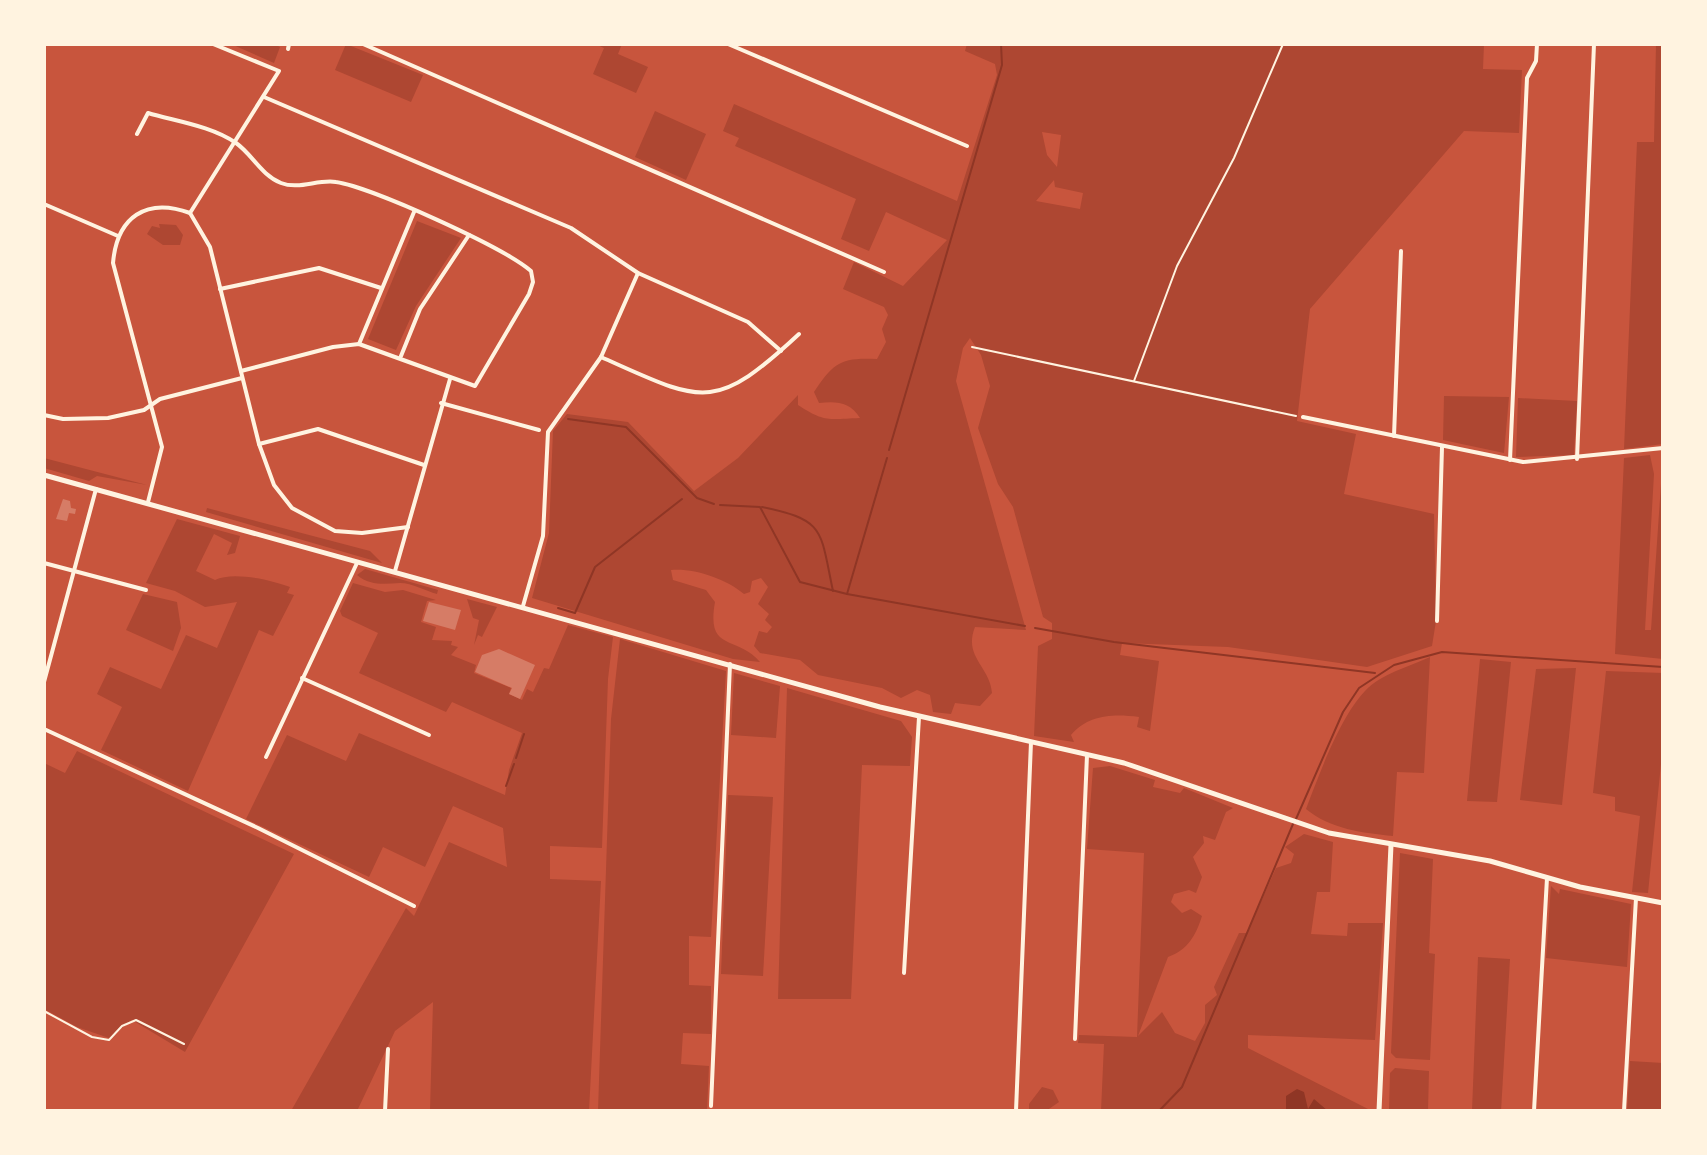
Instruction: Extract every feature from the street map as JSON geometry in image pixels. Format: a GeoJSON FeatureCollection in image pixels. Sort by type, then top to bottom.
{"type":"FeatureCollection","features":[{"type":"Feature","properties":{"kind":"street"},"geometry":{"type":"LineString","coordinates":[[190,213],[279,71],[213,44]]}},
{"type":"Feature","properties":{"kind":"street"},"geometry":{"type":"LineString","coordinates":[[363,44],[884,272]]}},
{"type":"Feature","properties":{"kind":"street"},"geometry":{"type":"LineString","coordinates":[[728,44],[967,146]]}},
{"type":"Feature","properties":{"kind":"street"},"geometry":{"type":"LineString","coordinates":[[1510,460],[1527,78],[1536,61],[1537,44]]}},
{"type":"Feature","properties":{"kind":"street"},"geometry":{"type":"LineString","coordinates":[[1577,459],[1594,44]]}},
{"type":"Feature","properties":{"kind":"street"},"geometry":{"type":"LineString","coordinates":[[264,97],[571,228],[638,273],[748,322],[781,351]]}},
{"type":"Feature","properties":{"kind":"street"},"geometry":{"type":"LineString","coordinates":[[137,134],[148,113],[235,142],[264,172],[282,183],[299,185],[334,181],[469,235],[531,271],[533,282],[475,386],[424,370],[401,356],[359,344],[333,347],[241,371]]}},
{"type":"Feature","properties":{"kind":"street"},"geometry":{"type":"LineString","coordinates":[[44,204],[118,236]]}},
{"type":"Feature","properties":{"kind":"street"},"geometry":{"type":"LineString","coordinates":[[148,502],[162,447],[113,263],[118,236],[129,220],[149,208],[169,207],[190,213],[210,247],[259,444],[274,485],[292,508],[313,522],[335,531],[362,533],[408,527]]}},
{"type":"Feature","properties":{"kind":"street"},"geometry":{"type":"LineString","coordinates":[[359,344],[414,212]]}},
{"type":"Feature","properties":{"kind":"street"},"geometry":{"type":"LineString","coordinates":[[401,356],[420,309],[469,235]]}},
{"type":"Feature","properties":{"kind":"street"},"geometry":{"type":"LineString","coordinates":[[1394,436],[1401,251]]}},
{"type":"Feature","properties":{"kind":"street"},"geometry":{"type":"LineString","coordinates":[[220,289],[319,268],[381,288]]}},
{"type":"Feature","properties":{"kind":"street"},"geometry":{"type":"LineString","coordinates":[[523,606],[543,536],[548,432],[601,357],[638,273]]}},
{"type":"Feature","properties":{"kind":"street"},"geometry":{"type":"LineString","coordinates":[[601,357],[668,387],[700,393],[723,390],[745,381],[799,334]]}},
{"type":"Feature","properties":{"kind":"street"},"geometry":{"type":"LineString","coordinates":[[44,415],[63,419],[108,418],[151,405],[160,399],[242,378]]}},
{"type":"Feature","properties":{"kind":"street"},"geometry":{"type":"LineString","coordinates":[[395,571],[450,379]]}},
{"type":"Feature","properties":{"kind":"street"},"geometry":{"type":"LineString","coordinates":[[441,403],[539,430]]}},
{"type":"Feature","properties":{"kind":"street"},"geometry":{"type":"LineString","coordinates":[[1303,417],[1525,462],[1663,448]]}},
{"type":"Feature","properties":{"kind":"street"},"geometry":{"type":"LineString","coordinates":[[259,444],[318,429],[424,465]]}},
{"type":"Feature","properties":{"kind":"street"},"geometry":{"type":"LineString","coordinates":[[1437,621],[1442,447]]}},
{"type":"Feature","properties":{"kind":"street"},"geometry":{"type":"LineString","coordinates":[[44,475],[919,717],[1087,755],[1180,780],[1296,822],[1391,845],[1490,861],[1547,878],[1663,903]]}},
{"type":"Feature","properties":{"kind":"street"},"geometry":{"type":"LineString","coordinates":[[44,682],[96,489]]}},
{"type":"Feature","properties":{"kind":"street"},"geometry":{"type":"LineString","coordinates":[[266,757],[358,560]]}},
{"type":"Feature","properties":{"kind":"street"},"geometry":{"type":"LineString","coordinates":[[44,563],[146,590]]}},
{"type":"Feature","properties":{"kind":"street"},"geometry":{"type":"LineString","coordinates":[[711,1106],[730,664]]}},
{"type":"Feature","properties":{"kind":"street"},"geometry":{"type":"LineString","coordinates":[[302,678],[429,735]]}},
{"type":"Feature","properties":{"kind":"street"},"geometry":{"type":"LineString","coordinates":[[904,973],[919,717]]}},
{"type":"Feature","properties":{"kind":"street"},"geometry":{"type":"LineString","coordinates":[[44,729],[258,828],[414,906]]}},
{"type":"Feature","properties":{"kind":"street"},"geometry":{"type":"LineString","coordinates":[[1016,1111],[1031,742]]}},
{"type":"Feature","properties":{"kind":"street"},"geometry":{"type":"LineString","coordinates":[[1075,1039],[1087,755]]}},
{"type":"Feature","properties":{"kind":"street"},"geometry":{"type":"LineString","coordinates":[[1379,1111],[1391,845]]}},
{"type":"Feature","properties":{"kind":"street"},"geometry":{"type":"LineString","coordinates":[[1534,1111],[1547,878]]}},
{"type":"Feature","properties":{"kind":"street"},"geometry":{"type":"LineString","coordinates":[[1624,1111],[1636,898]]}},
{"type":"Feature","properties":{"kind":"street"},"geometry":{"type":"LineString","coordinates":[[385,1111],[388,1049]]}},
{"type":"Feature","properties":{"kind":"lane"},"geometry":{"type":"LineString","coordinates":[[44,1011],[98,1039],[109,1040],[122,1026],[136,1020],[184,1044]]}},
{"type":"Feature","properties":{"kind":"path"},"geometry":{"type":"LineString","coordinates":[[1134,381],[1177,266],[1234,158],[1283,44]]}},
{"type":"Feature","properties":{"kind":"path"},"geometry":{"type":"LineString","coordinates":[[972,347],[1303,417]]}},
{"type":"Feature","properties":{"kind":"shaded area"},"geometry":{"type":"Polygon","coordinates":[[[231,44],[274,44],[280,47],[274,63],[231,44]]]}},
{"type":"Feature","properties":{"kind":"shaded area"},"geometry":{"type":"Polygon","coordinates":[[[346,44],[423,75],[411,102],[335,70],[346,44]]]}},
{"type":"Feature","properties":{"kind":"shaded area"},"geometry":{"type":"Polygon","coordinates":[[[595,44],[622,44],[618,54],[648,67],[636,93],[593,74],[604,48],[595,44]]]}},
{"type":"Feature","properties":{"kind":"shaded area"},"geometry":{"type":"Polygon","coordinates":[[[967,44],[1484,44],[1483,69],[1522,70],[1519,133],[1464,131],[1310,309],[1297,421],[1356,434],[1344,494],[1434,514],[1436,621],[1432,646],[1367,667],[1228,647],[1122,643],[1120,655],[1159,661],[1150,731],[1137,727],[1139,717],[1111,716],[1094,719],[1078,728],[1071,735],[1074,742],[1034,736],[1038,646],[1052,639],[1052,623],[1043,617],[1013,507],[998,484],[978,428],[990,386],[981,355],[970,338],[963,348],[956,381],[1026,630],[975,627],[972,646],[992,693],[980,706],[955,703],[951,714],[933,712],[930,695],[917,690],[901,698],[882,688],[818,675],[800,660],[760,653],[754,646],[759,631],[767,633],[772,627],[765,620],[769,614],[758,604],[768,587],[761,578],[752,581],[750,592],[744,594],[710,576],[671,570],[673,580],[706,590],[715,602],[713,618],[719,636],[751,653],[760,662],[733,659],[532,598],[549,533],[553,431],[567,414],[628,422],[694,491],[738,458],[798,395],[798,405],[822,417],[860,418],[842,404],[819,403],[814,392],[833,368],[855,359],[877,359],[886,342],[882,329],[888,315],[884,307],[843,289],[854,262],[903,286],[947,240],[886,212],[869,251],[841,239],[856,199],[735,146],[739,138],[723,131],[734,104],[957,201],[997,75],[995,64],[965,51],[967,44]],[[1042,132],[1047,155],[1057,167],[1061,135],[1042,132]],[[1054,180],[1036,201],[1080,209],[1083,193],[1055,187],[1054,180]]]}},
{"type":"Feature","properties":{"kind":"shaded area"},"geometry":{"type":"Polygon","coordinates":[[[1656,44],[1663,44],[1663,444],[1624,449],[1637,142],[1654,142],[1656,44]]]}},
{"type":"Feature","properties":{"kind":"shaded area"},"geometry":{"type":"Polygon","coordinates":[[[655,111],[706,134],[686,180],[635,157],[655,111]]]}},
{"type":"Feature","properties":{"kind":"shaded area"},"geometry":{"type":"Polygon","coordinates":[[[417,221],[461,238],[416,306],[396,350],[368,339],[417,221]]]}},
{"type":"Feature","properties":{"kind":"shaded area"},"geometry":{"type":"Polygon","coordinates":[[[159,224],[176,225],[183,235],[180,245],[163,245],[147,234],[152,226],[160,228],[159,224]]]}},
{"type":"Feature","properties":{"kind":"shaded area"},"geometry":{"type":"Polygon","coordinates":[[[1444,396],[1509,397],[1504,453],[1443,440],[1444,396]]]}},
{"type":"Feature","properties":{"kind":"shaded area"},"geometry":{"type":"Polygon","coordinates":[[[1518,398],[1577,401],[1574,455],[1516,457],[1518,398]]]}},
{"type":"Feature","properties":{"kind":"shaded area"},"geometry":{"type":"Polygon","coordinates":[[[1650,455],[1654,474],[1645,630],[1651,630],[1663,455],[1663,659],[1615,654],[1624,458],[1650,455]]]}},
{"type":"Feature","properties":{"kind":"shaded area"},"geometry":{"type":"Polygon","coordinates":[[[44,458],[147,485],[97,476],[89,481],[44,468],[44,458]]]}},
{"type":"Feature","properties":{"kind":"shaded area"},"geometry":{"type":"Polygon","coordinates":[[[207,508],[370,551],[382,563],[206,512],[207,508]]]}},
{"type":"Feature","properties":{"kind":"shaded area"},"geometry":{"type":"Polygon","coordinates":[[[177,519],[240,536],[235,553],[227,555],[232,543],[214,534],[196,571],[215,580],[242,576],[273,582],[290,587],[287,593],[294,595],[273,636],[259,630],[188,791],[101,750],[122,707],[97,694],[110,667],[161,689],[186,635],[217,648],[237,602],[205,607],[175,591],[146,583],[177,519]]]}},
{"type":"Feature","properties":{"kind":"shaded area"},"geometry":{"type":"Polygon","coordinates":[[[365,569],[438,590],[437,594],[405,583],[378,584],[367,581],[357,575],[365,569]]]}},
{"type":"Feature","properties":{"kind":"shaded area"},"geometry":{"type":"Polygon","coordinates":[[[353,583],[385,592],[403,590],[436,600],[427,601],[421,622],[436,627],[432,640],[452,641],[451,645],[458,647],[451,655],[476,665],[474,673],[511,688],[509,694],[522,700],[527,689],[533,692],[544,668],[549,669],[568,625],[613,637],[608,679],[602,848],[550,846],[550,879],[601,881],[589,1111],[430,1111],[433,1002],[395,1031],[357,1111],[291,1111],[406,908],[414,916],[449,842],[507,867],[503,828],[453,806],[425,867],[383,847],[369,877],[246,819],[287,735],[346,761],[359,733],[505,795],[509,770],[522,733],[452,702],[446,712],[359,673],[378,633],[342,616],[340,611],[353,583]]]}},
{"type":"Feature","properties":{"kind":"shaded area"},"geometry":{"type":"Polygon","coordinates":[[[143,594],[177,602],[181,628],[173,651],[126,630],[143,594]]]}},
{"type":"Feature","properties":{"kind":"shaded area"},"geometry":{"type":"Polygon","coordinates":[[[467,599],[497,607],[482,637],[478,635],[474,645],[479,620],[473,618],[467,599]]]}},
{"type":"Feature","properties":{"kind":"shaded area"},"geometry":{"type":"Polygon","coordinates":[[[620,639],[726,671],[711,937],[689,936],[689,985],[711,986],[711,1034],[683,1033],[681,1064],[709,1066],[707,1111],[598,1111],[611,719],[620,639]]]}},
{"type":"Feature","properties":{"kind":"shaded area"},"geometry":{"type":"Polygon","coordinates":[[[1430,657],[1424,773],[1397,772],[1393,836],[1336,826],[1315,816],[1306,809],[1331,747],[1356,702],[1379,680],[1430,657]]]}},
{"type":"Feature","properties":{"kind":"shaded area"},"geometry":{"type":"Polygon","coordinates":[[[1480,659],[1511,662],[1497,802],[1467,801],[1480,659]]]}},
{"type":"Feature","properties":{"kind":"shaded area"},"geometry":{"type":"Polygon","coordinates":[[[1576,668],[1562,805],[1520,800],[1536,669],[1576,668]]]}},
{"type":"Feature","properties":{"kind":"shaded area"},"geometry":{"type":"Polygon","coordinates":[[[1606,671],[1663,673],[1663,744],[1648,893],[1632,892],[1640,816],[1615,811],[1615,797],[1593,793],[1606,671]]]}},
{"type":"Feature","properties":{"kind":"shaded area"},"geometry":{"type":"Polygon","coordinates":[[[734,673],[780,686],[776,738],[731,735],[734,673]]]}},
{"type":"Feature","properties":{"kind":"shaded area"},"geometry":{"type":"Polygon","coordinates":[[[787,688],[901,721],[912,737],[910,766],[862,765],[851,999],[778,999],[787,688]]]}},
{"type":"Feature","properties":{"kind":"shaded area"},"geometry":{"type":"Polygon","coordinates":[[[77,751],[294,854],[185,1052],[132,1020],[109,1038],[77,1027],[44,1009],[44,763],[65,773],[77,751]]]}},
{"type":"Feature","properties":{"kind":"shaded area"},"geometry":{"type":"Polygon","coordinates":[[[1110,766],[1155,780],[1153,787],[1180,793],[1184,788],[1233,808],[1226,812],[1215,840],[1203,836],[1204,843],[1193,857],[1202,877],[1196,893],[1189,890],[1174,894],[1171,902],[1182,913],[1191,909],[1202,916],[1190,941],[1168,957],[1138,1036],[1162,1012],[1175,1033],[1195,1041],[1205,1023],[1205,1005],[1217,995],[1214,987],[1239,933],[1247,933],[1276,868],[1291,863],[1294,854],[1285,847],[1304,834],[1333,842],[1330,892],[1317,892],[1311,934],[1347,936],[1348,923],[1383,923],[1375,1040],[1248,1035],[1248,1048],[1372,1111],[1101,1111],[1104,1044],[1078,1043],[1079,1035],[1137,1037],[1144,853],[1087,849],[1093,768],[1110,766]]]}},
{"type":"Feature","properties":{"kind":"shaded area"},"geometry":{"type":"Polygon","coordinates":[[[728,795],[773,797],[763,976],[721,974],[728,795]]]}},
{"type":"Feature","properties":{"kind":"shaded area"},"geometry":{"type":"Polygon","coordinates":[[[1400,853],[1433,859],[1429,953],[1435,954],[1430,1060],[1396,1058],[1391,1053],[1400,853]]]}},
{"type":"Feature","properties":{"kind":"shaded area"},"geometry":{"type":"Polygon","coordinates":[[[1551,886],[1559,894],[1560,889],[1631,904],[1627,967],[1546,958],[1551,886]]]}},
{"type":"Feature","properties":{"kind":"shaded area"},"geometry":{"type":"Polygon","coordinates":[[[1478,957],[1510,959],[1501,1111],[1472,1111],[1478,957]]]}},
{"type":"Feature","properties":{"kind":"shaded area"},"geometry":{"type":"Polygon","coordinates":[[[1630,1061],[1663,1063],[1663,1111],[1627,1111],[1630,1061]]]}},
{"type":"Feature","properties":{"kind":"shaded area"},"geometry":{"type":"Polygon","coordinates":[[[1395,1068],[1429,1071],[1428,1111],[1389,1111],[1390,1073],[1395,1068]]]}},
{"type":"Feature","properties":{"kind":"shaded area"},"geometry":{"type":"Polygon","coordinates":[[[1042,1087],[1053,1090],[1059,1102],[1046,1111],[1029,1111],[1029,1104],[1042,1087]]]}},
{"type":"Feature","properties":{"kind":"shaded area"},"geometry":{"type":"Polygon","coordinates":[[[1297,1089],[1304,1092],[1308,1109],[1314,1099],[1328,1111],[1286,1111],[1286,1096],[1297,1089]]]}},
{"type":"Feature","properties":{"kind":"building"},"geometry":{"type":"Polygon","coordinates":[[[63,499],[70,501],[71,508],[76,509],[75,514],[69,513],[67,521],[56,519],[63,499]]]}},
{"type":"Feature","properties":{"kind":"building"},"geometry":{"type":"Polygon","coordinates":[[[429,602],[461,610],[455,630],[423,621],[429,602]]]}},
{"type":"Feature","properties":{"kind":"building"},"geometry":{"type":"Polygon","coordinates":[[[499,649],[535,665],[520,699],[509,694],[512,688],[475,672],[482,655],[499,649]]]}},
{"type":"Feature","properties":{"kind":"waterway"},"geometry":{"type":"LineString","coordinates":[[889,450],[1002,65],[1001,44]]}},
{"type":"Feature","properties":{"kind":"waterway"},"geometry":{"type":"LineString","coordinates":[[568,419],[626,427],[697,498],[714,504]]}},
{"type":"Feature","properties":{"kind":"waterway"},"geometry":{"type":"LineString","coordinates":[[887,458],[847,594],[1025,626]]}},
{"type":"Feature","properties":{"kind":"waterway"},"geometry":{"type":"LineString","coordinates":[[558,608],[575,613],[595,567],[682,499]]}},
{"type":"Feature","properties":{"kind":"waterway"},"geometry":{"type":"LineString","coordinates":[[720,505],[760,507],[800,582],[847,594]]}},
{"type":"Feature","properties":{"kind":"waterway"},"geometry":{"type":"LineString","coordinates":[[762,507],[798,517],[817,531],[833,591]]}},
{"type":"Feature","properties":{"kind":"waterway"},"geometry":{"type":"LineString","coordinates":[[1035,628],[1114,642],[1375,673]]}},
{"type":"Feature","properties":{"kind":"waterway"},"geometry":{"type":"LineString","coordinates":[[1296,819],[1343,712],[1359,688],[1394,665],[1442,652],[1663,667]]}},
{"type":"Feature","properties":{"kind":"waterway"},"geometry":{"type":"LineString","coordinates":[[516,758],[524,734]]}},
{"type":"Feature","properties":{"kind":"waterway"},"geometry":{"type":"LineString","coordinates":[[506,786],[514,764]]}},
{"type":"Feature","properties":{"kind":"waterway"},"geometry":{"type":"LineString","coordinates":[[1159,1111],[1182,1087],[1293,824]]}}]}
